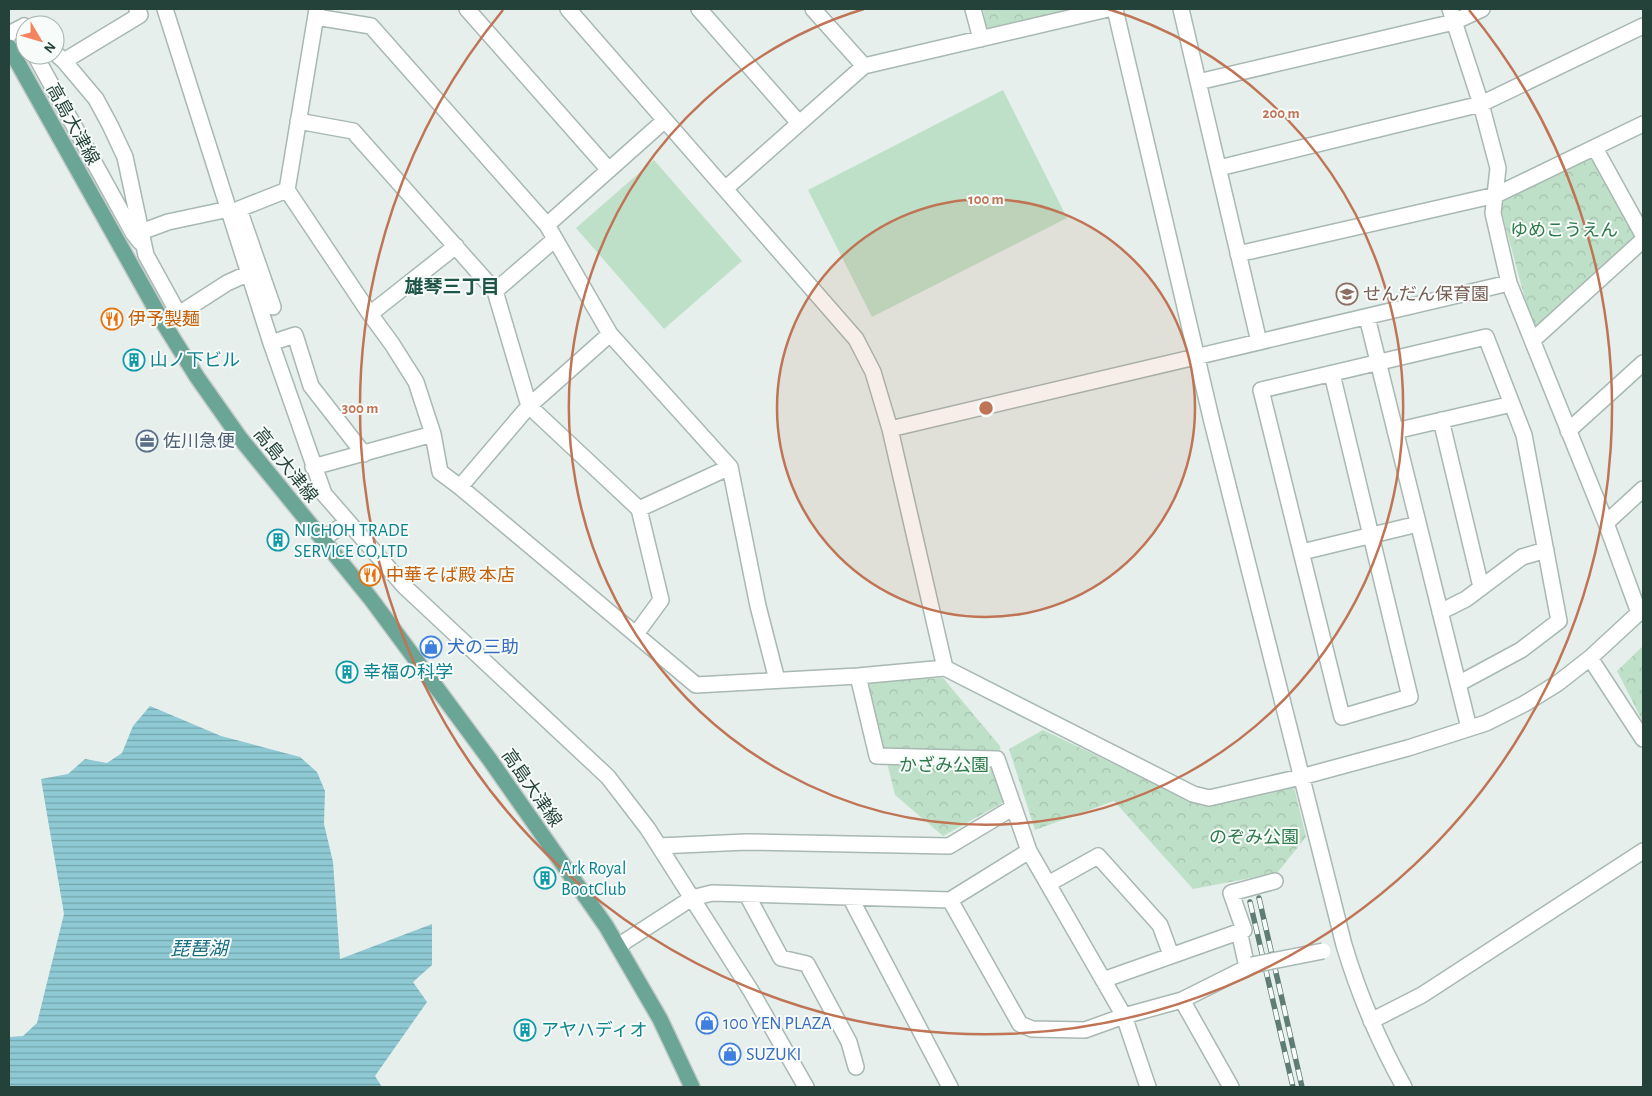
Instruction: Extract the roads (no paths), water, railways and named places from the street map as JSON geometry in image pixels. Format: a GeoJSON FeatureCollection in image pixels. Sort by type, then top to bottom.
{"type":"FeatureCollection","features":[{"type":"Feature","properties":{"kind":"main road","name":"高島大津線"},"geometry":{"type":"LineString","coordinates":[[9,47],[164,324],[197,377],[240,438],[371,600],[490,760],[606,926],[660,1019],[692,1087]]}},
{"type":"Feature","properties":{"kind":"street"},"geometry":{"type":"LineString","coordinates":[[65,54],[140,15],[137,9]]}},
{"type":"Feature","properties":{"kind":"street"},"geometry":{"type":"LineString","coordinates":[[165,9],[234,216],[249,273],[271,343],[324,494],[405,587],[608,777],[659,846],[751,991],[806,1087]]}},
{"type":"Feature","properties":{"kind":"street"},"geometry":{"type":"LineString","coordinates":[[468,9],[608,170]]}},
{"type":"Feature","properties":{"kind":"street"},"geometry":{"type":"LineString","coordinates":[[568,9],[856,339],[874,372],[890,429],[945,668]]}},
{"type":"Feature","properties":{"kind":"street"},"geometry":{"type":"LineString","coordinates":[[699,9],[799,123]]}},
{"type":"Feature","properties":{"kind":"street"},"geometry":{"type":"LineString","coordinates":[[813,9],[864,66]]}},
{"type":"Feature","properties":{"kind":"street"},"geometry":{"type":"LineString","coordinates":[[973,9],[981,39]]}},
{"type":"Feature","properties":{"kind":"street"},"geometry":{"type":"LineString","coordinates":[[724,189],[864,66],[1108,9]]}},
{"type":"Feature","properties":{"kind":"street"},"geometry":{"type":"LineString","coordinates":[[1115,9],[1212,422],[1344,945],[1371,1021],[1404,1087]]}},
{"type":"Feature","properties":{"kind":"street"},"geometry":{"type":"LineString","coordinates":[[1181,9],[1259,342]]}},
{"type":"Feature","properties":{"kind":"street"},"geometry":{"type":"LineString","coordinates":[[1198,82],[1452,15],[1482,9]]}},
{"type":"Feature","properties":{"kind":"street"},"geometry":{"type":"LineString","coordinates":[[777,680],[758,606],[730,467],[610,334],[547,225],[371,26],[317,13],[287,190],[416,382],[433,434],[440,472],[696,685],[858,676],[945,668],[1193,794],[1209,798],[1408,748],[1486,723],[1524,704],[1558,683],[1590,658],[1641,611],[1509,283],[1493,213],[1498,168],[1481,104],[1452,15]]}},
{"type":"Feature","properties":{"kind":"street"},"geometry":{"type":"LineString","coordinates":[[1219,168],[1481,104],[1643,26]]}},
{"type":"Feature","properties":{"kind":"street"},"geometry":{"type":"LineString","coordinates":[[65,64],[96,99],[124,157],[146,255],[178,314]]}},
{"type":"Feature","properties":{"kind":"street"},"geometry":{"type":"LineString","coordinates":[[40,65],[132,233],[142,240]]}},
{"type":"Feature","properties":{"kind":"street"},"geometry":{"type":"LineString","coordinates":[[547,225],[665,120]]}},
{"type":"Feature","properties":{"kind":"street"},"geometry":{"type":"LineString","coordinates":[[298,121],[353,130],[495,291],[529,406],[638,509],[661,600],[636,634]]}},
{"type":"Feature","properties":{"kind":"street"},"geometry":{"type":"LineString","coordinates":[[1238,254],[1496,195],[1643,124]]}},
{"type":"Feature","properties":{"kind":"street"},"geometry":{"type":"LineString","coordinates":[[1594,148],[1643,236]]}},
{"type":"Feature","properties":{"kind":"street"},"geometry":{"type":"LineString","coordinates":[[126,257],[142,240],[168,222],[234,216],[239,209],[287,190]]}},
{"type":"Feature","properties":{"kind":"street"},"geometry":{"type":"LineString","coordinates":[[234,216],[273,307]]}},
{"type":"Feature","properties":{"kind":"street"},"geometry":{"type":"LineString","coordinates":[[495,291],[554,240]]}},
{"type":"Feature","properties":{"kind":"street"},"geometry":{"type":"LineString","coordinates":[[1533,340],[1643,240]]}},
{"type":"Feature","properties":{"kind":"street"},"geometry":{"type":"LineString","coordinates":[[370,314],[456,246]]}},
{"type":"Feature","properties":{"kind":"street"},"geometry":{"type":"LineString","coordinates":[[164,324],[227,283],[249,273]]}},
{"type":"Feature","properties":{"kind":"street"},"geometry":{"type":"LineString","coordinates":[[890,429],[1509,283]]}},
{"type":"Feature","properties":{"kind":"street"},"geometry":{"type":"LineString","coordinates":[[1367,317],[1469,728]]}},
{"type":"Feature","properties":{"kind":"street"},"geometry":{"type":"LineString","coordinates":[[460,487],[529,406],[610,334]]}},
{"type":"Feature","properties":{"kind":"street"},"geometry":{"type":"LineString","coordinates":[[271,343],[295,335],[311,386],[364,454]]}},
{"type":"Feature","properties":{"kind":"street"},"geometry":{"type":"LineString","coordinates":[[1332,374],[1410,697],[1342,717],[1261,390],[1486,337],[1524,435],[1560,621],[1521,650],[1458,684]]}},
{"type":"Feature","properties":{"kind":"street"},"geometry":{"type":"LineString","coordinates":[[1568,431],[1643,364]]}},
{"type":"Feature","properties":{"kind":"street"},"geometry":{"type":"LineString","coordinates":[[1395,430],[1512,404]]}},
{"type":"Feature","properties":{"kind":"street"},"geometry":{"type":"LineString","coordinates":[[1440,420],[1481,588]]}},
{"type":"Feature","properties":{"kind":"street"},"geometry":{"type":"LineString","coordinates":[[313,467],[433,434]]}},
{"type":"Feature","properties":{"kind":"street"},"geometry":{"type":"LineString","coordinates":[[638,509],[730,467]]}},
{"type":"Feature","properties":{"kind":"street"},"geometry":{"type":"LineString","coordinates":[[1606,523],[1643,489]]}},
{"type":"Feature","properties":{"kind":"street"},"geometry":{"type":"LineString","coordinates":[[322,539],[348,522]]}},
{"type":"Feature","properties":{"kind":"street"},"geometry":{"type":"LineString","coordinates":[[1302,552],[1418,524]]}},
{"type":"Feature","properties":{"kind":"street"},"geometry":{"type":"LineString","coordinates":[[1440,612],[1466,599],[1522,557],[1546,550]]}},
{"type":"Feature","properties":{"kind":"street"},"geometry":{"type":"LineString","coordinates":[[1590,658],[1643,739]]}},
{"type":"Feature","properties":{"kind":"street"},"geometry":{"type":"LineString","coordinates":[[858,676],[877,756],[997,759],[1029,851],[1124,1016],[1148,1087]]}},
{"type":"Feature","properties":{"kind":"street"},"geometry":{"type":"LineString","coordinates":[[659,846],[746,842],[949,846],[1014,807]]}},
{"type":"Feature","properties":{"kind":"street"},"geometry":{"type":"LineString","coordinates":[[618,946],[692,898],[712,893],[950,900],[1029,851]]}},
{"type":"Feature","properties":{"kind":"street"},"geometry":{"type":"LineString","coordinates":[[1371,1021],[1422,995],[1643,851]]}},
{"type":"Feature","properties":{"kind":"street"},"geometry":{"type":"LineString","coordinates":[[1048,884],[1098,856],[1160,924],[1171,955]]}},
{"type":"Feature","properties":{"kind":"street"},"geometry":{"type":"LineString","coordinates":[[1103,980],[1244,930],[1231,893],[1275,881]]}},
{"type":"Feature","properties":{"kind":"street"},"geometry":{"type":"LineString","coordinates":[[748,895],[781,958],[807,964],[849,1042],[856,1067]]}},
{"type":"Feature","properties":{"kind":"street"},"geometry":{"type":"LineString","coordinates":[[850,897],[950,1087]]}},
{"type":"Feature","properties":{"kind":"street"},"geometry":{"type":"LineString","coordinates":[[950,900],[1020,1024],[1032,1029],[1086,1030],[1124,1016],[1182,1000],[1250,966],[1344,945]]}},
{"type":"Feature","properties":{"kind":"street"},"geometry":{"type":"LineString","coordinates":[[1239,931],[1250,966]]}},
{"type":"Feature","properties":{"kind":"street"},"geometry":{"type":"LineString","coordinates":[[1182,1000],[1231,1087]]}},
{"type":"Feature","properties":{"kind":"water","name":"琵琶湖"},"geometry":{"type":"Polygon","coordinates":[[[150,706],[221,736],[300,757],[317,772],[325,791],[324,824],[333,862],[340,959],[432,924],[432,965],[413,982],[427,1002],[375,1076],[382,1087],[9,1087],[9,1037],[23,1036],[37,1023],[64,914],[41,779],[68,774],[85,759],[107,763],[122,753],[133,726],[150,706]]]}},
{"type":"Feature","properties":{"kind":"railway"},"geometry":{"type":"LineString","coordinates":[[1259,898],[1302,1087]]}},
{"type":"Feature","properties":{"kind":"railway"},"geometry":{"type":"LineString","coordinates":[[1250,902],[1293,1087]]}},
{"type":"Feature","properties":{"kind":"place","name":"せんだん保育園"},"geometry":{"type":"Point","coordinates":[1347,294]}},
{"type":"Feature","properties":{"kind":"place","name":"伊予製麺"},"geometry":{"type":"Point","coordinates":[112,319]}},
{"type":"Feature","properties":{"kind":"place","name":"山ノ下ビル"},"geometry":{"type":"Point","coordinates":[134,360]}},
{"type":"Feature","properties":{"kind":"place","name":"佐川急便"},"geometry":{"type":"Point","coordinates":[147,441]}},
{"type":"Feature","properties":{"kind":"place","name":"NICHOH TRADE SERVICE CO,LTD"},"geometry":{"type":"Point","coordinates":[278,540]}},
{"type":"Feature","properties":{"kind":"place","name":"中華そば殿 本店"},"geometry":{"type":"Point","coordinates":[370,575]}},
{"type":"Feature","properties":{"kind":"place","name":"犬の三助"},"geometry":{"type":"Point","coordinates":[431,647]}},
{"type":"Feature","properties":{"kind":"place","name":"幸福の科学"},"geometry":{"type":"Point","coordinates":[347,672]}},
{"type":"Feature","properties":{"kind":"place","name":"Ark Royal BootClub"},"geometry":{"type":"Point","coordinates":[545,878]}},
{"type":"Feature","properties":{"kind":"place","name":"100 YEN PLAZA"},"geometry":{"type":"Point","coordinates":[707,1023]}},
{"type":"Feature","properties":{"kind":"place","name":"アヤハディオ"},"geometry":{"type":"Point","coordinates":[525,1030]}},
{"type":"Feature","properties":{"kind":"place","name":"SUZUKI"},"geometry":{"type":"Point","coordinates":[730,1054]}},
{"type":"Feature","properties":{"kind":"district","name":"雄琴三丁目"},"geometry":{"type":"Point","coordinates":[452,286]}},
{"type":"Feature","properties":{"kind":"park label","name":"ゆめこうえん"},"geometry":{"type":"Point","coordinates":[1564,230]}},
{"type":"Feature","properties":{"kind":"park label","name":"かざみ公園"},"geometry":{"type":"Point","coordinates":[944,765]}},
{"type":"Feature","properties":{"kind":"park label","name":"のぞみ公園"},"geometry":{"type":"Point","coordinates":[1254,837]}}]}
